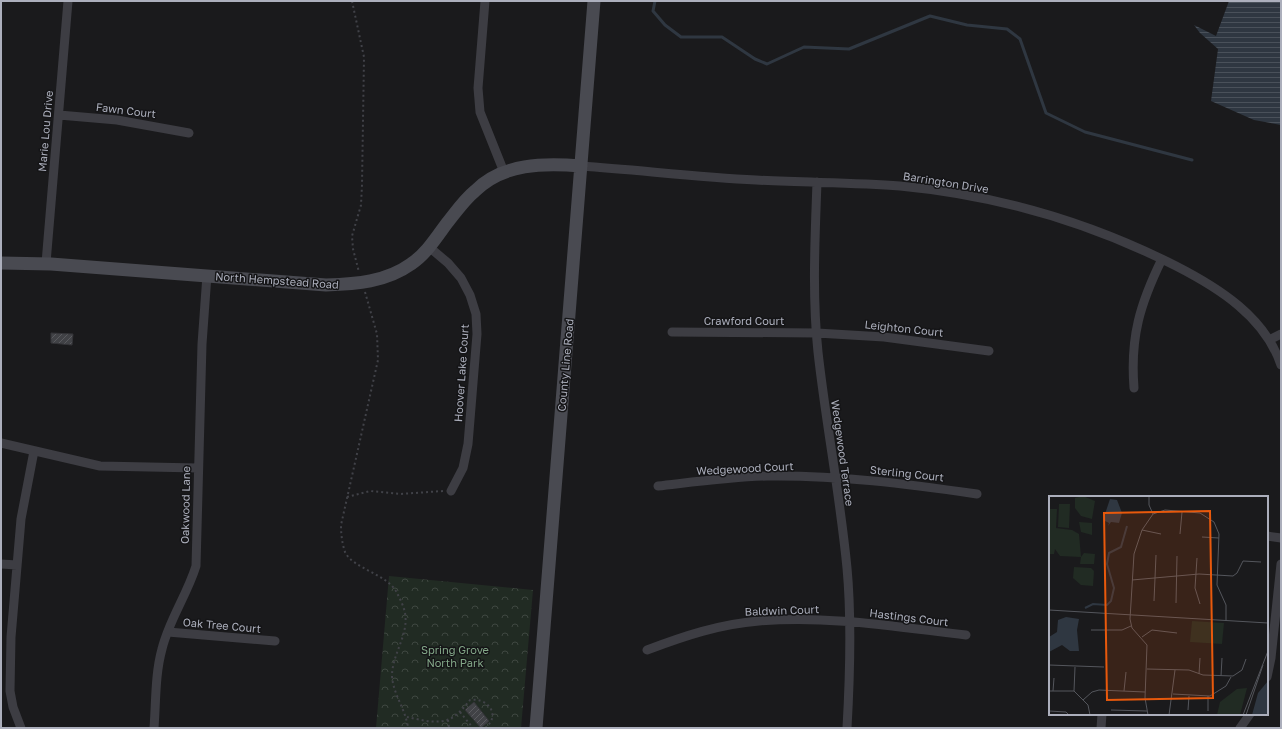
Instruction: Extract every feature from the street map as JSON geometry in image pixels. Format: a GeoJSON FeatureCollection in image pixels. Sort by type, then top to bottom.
{"type":"FeatureCollection","features":[{"type":"Feature","properties":{"kind":"main road","name":"County Line Road"},"geometry":{"type":"LineString","coordinates":[[536,728],[594,1]]}},
{"type":"Feature","properties":{"kind":"main road","name":"North Hempstead Road"},"geometry":{"type":"LineString","coordinates":[[1,262],[46,263],[326,285],[362,282],[391,275],[410,265],[429,247],[475,190],[490,179],[504,172],[542,164],[581,166]]}},
{"type":"Feature","properties":{"kind":"street","name":"Marie Lou Drive"},"geometry":{"type":"LineString","coordinates":[[46,263],[68,1]]}},
{"type":"Feature","properties":{"kind":"street"},"geometry":{"type":"LineString","coordinates":[[486,1],[478,88],[480,112],[504,172]]}},
{"type":"Feature","properties":{"kind":"street","name":"Fawn Court"},"geometry":{"type":"LineString","coordinates":[[59,115],[116,120],[189,133]]}},
{"type":"Feature","properties":{"kind":"street","name":"Barrington Drive"},"geometry":{"type":"LineString","coordinates":[[581,166],[753,180],[900,186],[952,193],[998,202],[1057,218],[1098,232],[1162,259],[1219,290],[1246,312],[1269,340],[1281,365]]}},
{"type":"Feature","properties":{"kind":"street","name":"Wedgewood Terrace"},"geometry":{"type":"LineString","coordinates":[[817,182],[815,272],[817,333],[824,406],[846,562],[850,622],[850,676],[847,728]]}},
{"type":"Feature","properties":{"kind":"street","name":"Hoover Lake Court"},"geometry":{"type":"LineString","coordinates":[[429,247],[448,263],[461,278],[470,295],[476,314],[477,334],[468,444],[463,468],[451,491]]}},
{"type":"Feature","properties":{"kind":"street"},"geometry":{"type":"LineString","coordinates":[[1134,388],[1133,358],[1138,317],[1146,292],[1162,259]]}},
{"type":"Feature","properties":{"kind":"street","name":"Oakwood Lane"},"geometry":{"type":"LineString","coordinates":[[154,728],[159,664],[168,632],[189,587],[196,566],[202,344],[207,275]]}},
{"type":"Feature","properties":{"kind":"street","name":"Crawford Court"},"geometry":{"type":"LineString","coordinates":[[672,332],[817,333]]}},
{"type":"Feature","properties":{"kind":"street","name":"Leighton Court"},"geometry":{"type":"LineString","coordinates":[[817,333],[884,337],[989,351]]}},
{"type":"Feature","properties":{"kind":"street"},"geometry":{"type":"LineString","coordinates":[[1269,340],[1281,334]]}},
{"type":"Feature","properties":{"kind":"street"},"geometry":{"type":"LineString","coordinates":[[1,443],[100,466],[198,468]]}},
{"type":"Feature","properties":{"kind":"street"},"geometry":{"type":"LineString","coordinates":[[21,728],[6,691],[21,520],[34,451]]}},
{"type":"Feature","properties":{"kind":"street","name":"Wedgewood Court"},"geometry":{"type":"LineString","coordinates":[[658,486],[726,478],[768,476],[834,479]]}},
{"type":"Feature","properties":{"kind":"street","name":"Sterling Court"},"geometry":{"type":"LineString","coordinates":[[834,479],[885,482],[977,494]]}},
{"type":"Feature","properties":{"kind":"street"},"geometry":{"type":"LineString","coordinates":[[1268,536],[1281,538]]}},
{"type":"Feature","properties":{"kind":"street"},"geometry":{"type":"LineString","coordinates":[[1,564],[17,565]]}},
{"type":"Feature","properties":{"kind":"street"},"geometry":{"type":"LineString","coordinates":[[1268,673],[1272,658],[1281,564]]}},
{"type":"Feature","properties":{"kind":"street","name":"Baldwin Court"},"geometry":{"type":"LineString","coordinates":[[647,650],[709,629],[758,621],[791,619],[850,622]]}},
{"type":"Feature","properties":{"kind":"street","name":"Hastings Court"},"geometry":{"type":"LineString","coordinates":[[850,622],[966,635]]}},
{"type":"Feature","properties":{"kind":"street","name":"Oak Tree Court"},"geometry":{"type":"LineString","coordinates":[[168,632],[275,641]]}},
{"type":"Feature","properties":{"kind":"street"},"geometry":{"type":"LineString","coordinates":[[1101,728],[1102,715]]}},
{"type":"Feature","properties":{"kind":"street"},"geometry":{"type":"LineString","coordinates":[[1240,728],[1249,715]]}},
{"type":"Feature","properties":{"kind":"path"},"geometry":{"type":"LineString","coordinates":[[352,1],[364,57],[361,205],[352,236],[353,249],[377,334],[378,360],[341,525],[342,541],[346,553],[362,567],[385,580],[396,591],[405,613],[404,633],[393,664],[392,677],[395,690],[407,717],[408,728]]}},
{"type":"Feature","properties":{"kind":"path"},"geometry":{"type":"LineString","coordinates":[[347,497],[370,491],[400,494],[451,491]]}},
{"type":"Feature","properties":{"kind":"path"},"geometry":{"type":"LineString","coordinates":[[407,717],[433,722],[448,720],[459,712],[470,700],[477,699],[489,705],[493,712],[493,720],[485,728]]}},
{"type":"Feature","properties":{"kind":"path"},"geometry":{"type":"LineString","coordinates":[[459,712],[473,728]]}},
{"type":"Feature","properties":{"kind":"path"},"geometry":{"type":"LineString","coordinates":[[448,720],[450,728]]}},
{"type":"Feature","properties":{"kind":"green space","name":"Spring Grove North Park"},"geometry":{"type":"Polygon","coordinates":[[[389,576],[533,590],[521,728],[376,728],[389,576]]]}},
{"type":"Feature","properties":{"kind":"shaded area"},"geometry":{"type":"Polygon","coordinates":[[[1229,1],[1281,2],[1281,125],[1254,120],[1211,101],[1218,49],[1200,33],[1194,25],[1216,36],[1229,1]]]}},
{"type":"Feature","properties":{"kind":"building"},"geometry":{"type":"Polygon","coordinates":[[[51,333],[73,334],[72,345],[51,343],[51,333]]]}},
{"type":"Feature","properties":{"kind":"building"},"geometry":{"type":"Polygon","coordinates":[[[474,702],[489,721],[481,728],[465,710],[474,702]]]}},
{"type":"Feature","properties":{"kind":"waterway"},"geometry":{"type":"LineString","coordinates":[[655,1],[653,11],[665,25],[681,37],[722,37],[755,59],[767,64],[804,47],[849,49],[930,16],[967,25],[1007,29],[1020,39],[1046,113],[1085,132],[1192,160]]}}]}
